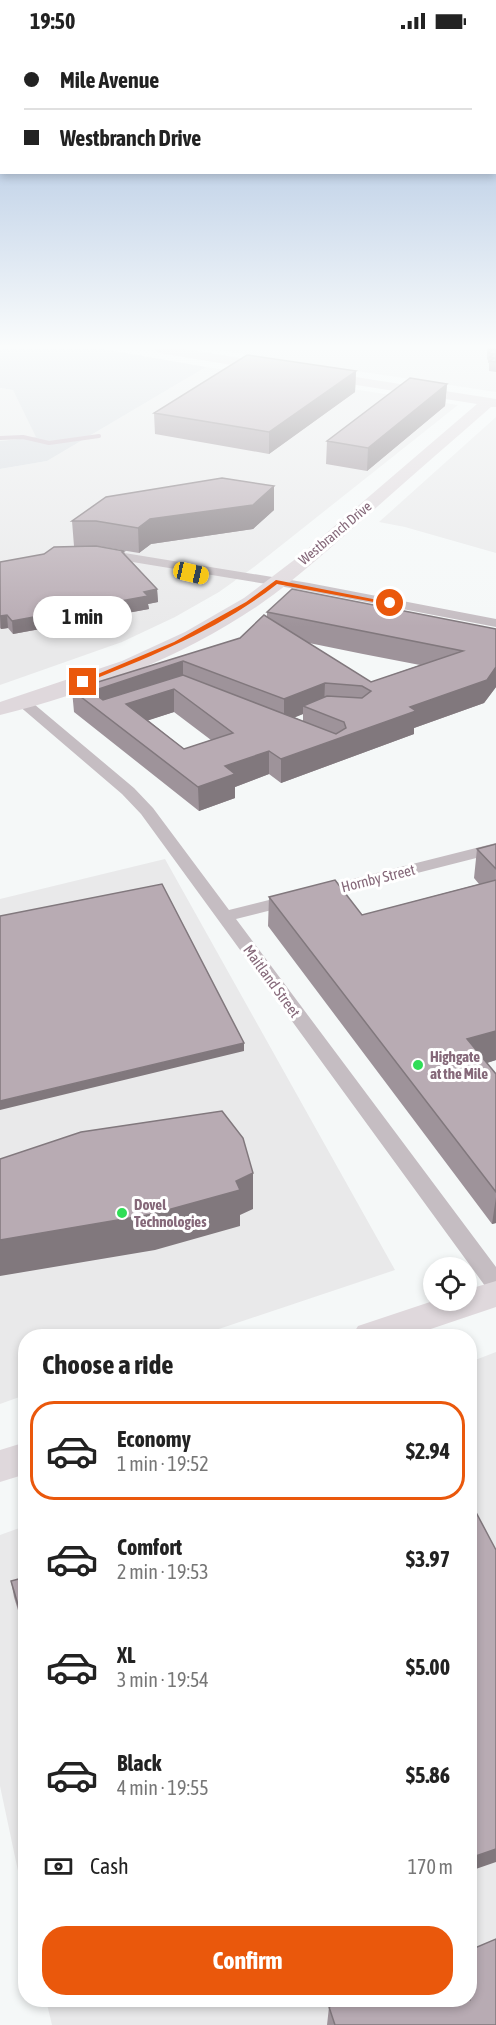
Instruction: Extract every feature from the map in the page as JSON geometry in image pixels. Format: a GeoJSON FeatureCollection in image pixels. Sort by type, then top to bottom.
{"type":"FeatureCollection","features":[{"type":"Feature","properties":{"kind":"street","name":"Westbranch Drive"},"geometry":{"type":"LineString","coordinates":[[0,709],[83,682],[176,643],[222,619],[272,586],[445,442]]}},
{"type":"Feature","properties":{"kind":"street"},"geometry":{"type":"LineString","coordinates":[[89,552],[183,568],[191,573],[496,623]]}},
{"type":"Feature","properties":{"kind":"street"},"geometry":{"type":"LineString","coordinates":[[272,586],[496,636]]}},
{"type":"Feature","properties":{"kind":"street","name":"Maitland Street"},"geometry":{"type":"LineString","coordinates":[[23,702],[138,801],[225,915],[496,1284]]}},
{"type":"Feature","properties":{"kind":"street","name":"Hornby Street"},"geometry":{"type":"LineString","coordinates":[[225,915],[496,848]]}},
{"type":"Feature","properties":{"kind":"street"},"geometry":{"type":"LineString","coordinates":[[391,1329],[496,1294]]}},
{"type":"Feature","properties":{"kind":"street"},"geometry":{"type":"LineString","coordinates":[[0,1466],[18,1460]]}},
{"type":"Feature","properties":{"kind":"shaded area"},"geometry":{"type":"Polygon","coordinates":[[[0,442],[80,442],[47,461],[0,469],[0,442]]]}},
{"type":"Feature","properties":{"kind":"shaded area"},"geometry":{"type":"Polygon","coordinates":[[[80,442],[412,442],[254,567],[219,592],[175,617],[122,642],[0,685],[0,469],[47,461],[80,442]]]}},
{"type":"Feature","properties":{"kind":"shaded area"},"geometry":{"type":"Polygon","coordinates":[[[469,442],[496,442],[496,553],[405,527],[379,522],[469,442]]]}},
{"type":"Feature","properties":{"kind":"shaded area"},"geometry":{"type":"Polygon","coordinates":[[[165,859],[395,1270],[219,1329],[18,1329],[18,1398],[0,1404],[0,899],[165,859]]]}},
{"type":"Feature","properties":{"kind":"shaded area"},"geometry":{"type":"Polygon","coordinates":[[[496,1352],[496,2025],[52,2025],[48,2007],[477,2007],[477,1359],[496,1352]]]}},
{"type":"Feature","properties":{"kind":"shaded area"},"geometry":{"type":"Polygon","coordinates":[[[18,1529],[18,1871],[0,1786],[0,1535],[18,1529]]]}},
{"type":"Feature","properties":{"kind":"building"},"geometry":{"type":"Polygon","coordinates":[[[330,442],[376,442],[368,448],[330,442]]]}},
{"type":"Feature","properties":{"kind":"building"},"geometry":{"type":"Polygon","coordinates":[[[222,478],[274,486],[253,505],[150,519],[138,528],[96,521],[72,521],[106,497],[222,478]]]}},
{"type":"Feature","properties":{"kind":"building"},"geometry":{"type":"Polygon","coordinates":[[[96,546],[124,551],[122,552],[157,589],[144,592],[148,596],[12,621],[7,615],[0,616],[0,562],[44,554],[54,547],[96,546]]]}},
{"type":"Feature","properties":{"kind":"building"},"geometry":{"type":"Polygon","coordinates":[[[292,589],[496,629],[496,667],[487,680],[410,707],[416,711],[281,759],[269,751],[225,766],[235,774],[198,787],[72,690],[240,638],[264,615],[371,682],[463,651],[267,612],[292,589]],[[183,661],[99,689],[95,694],[103,700],[183,675],[336,734],[346,728],[344,722],[303,706],[327,696],[362,698],[371,691],[362,686],[325,683],[284,699],[183,661]],[[174,689],[126,704],[184,749],[233,733],[174,689]]]}},
{"type":"Feature","properties":{"kind":"building"},"geometry":{"type":"Polygon","coordinates":[[[496,844],[496,869],[477,849],[496,844]]]}},
{"type":"Feature","properties":{"kind":"building"},"geometry":{"type":"Polygon","coordinates":[[[335,880],[362,915],[496,880],[496,1031],[467,1039],[496,1074],[496,1192],[269,897],[335,880]]]}},
{"type":"Feature","properties":{"kind":"building"},"geometry":{"type":"Polygon","coordinates":[[[162,884],[244,1043],[0,1101],[0,916],[162,884]]]}},
{"type":"Feature","properties":{"kind":"building"},"geometry":{"type":"Polygon","coordinates":[[[222,1111],[243,1138],[253,1173],[236,1181],[240,1190],[153,1214],[0,1240],[0,1159],[81,1132],[222,1111]]]}},
{"type":"Feature","properties":{"kind":"building"},"geometry":{"type":"Polygon","coordinates":[[[477,1514],[496,1550],[496,1849],[477,1856],[477,1514]]]}},
{"type":"Feature","properties":{"kind":"building"},"geometry":{"type":"Polygon","coordinates":[[[18,1579],[18,1605],[11,1581],[18,1579]]]}},
{"type":"Feature","properties":{"kind":"building"},"geometry":{"type":"Polygon","coordinates":[[[496,1939],[496,2025],[335,2025],[329,2007],[477,2007],[477,1947],[496,1939]]]}},
{"type":"Feature","properties":{"kind":"waterway"},"geometry":{"type":"LineString","coordinates":[[43,442],[59,442]]}},
{"type":"Feature","properties":{"kind":"place","name":"Highgate at the Mile"},"geometry":{"type":"Point","coordinates":[418,1065]}},
{"type":"Feature","properties":{"kind":"place","name":"Dovel Technologies"},"geometry":{"type":"Point","coordinates":[122,1213]}},
{"type":"Feature","properties":{"kind":"route"},"geometry":{"type":"LineString","coordinates":[[83,682],[132,663],[214,624],[249,603],[276,582],[390,603]]}}]}
